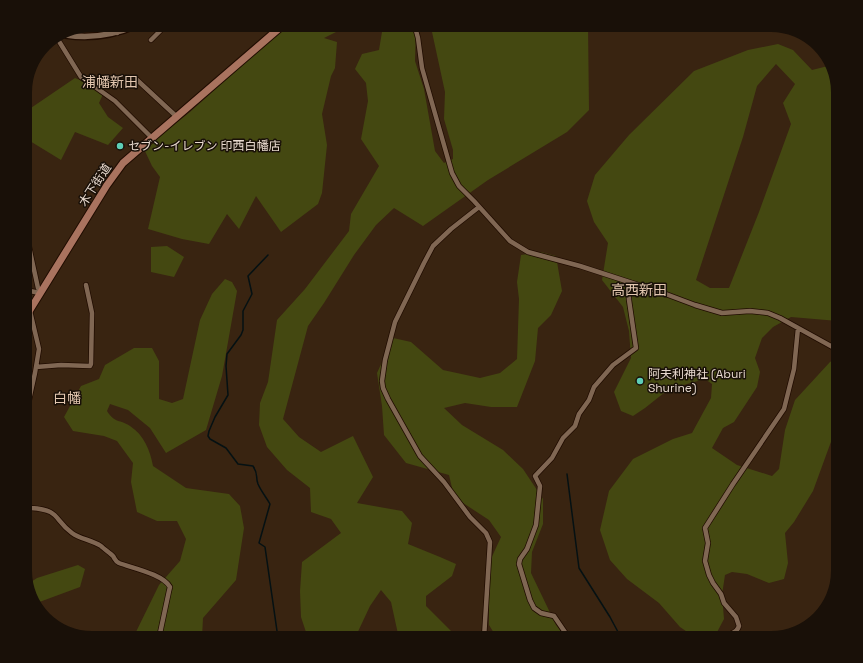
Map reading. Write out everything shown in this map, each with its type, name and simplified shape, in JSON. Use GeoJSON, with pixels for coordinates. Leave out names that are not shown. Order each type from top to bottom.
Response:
{"type":"FeatureCollection","features":[{"type":"Feature","properties":{"kind":"main road","name":"木下街道"},"geometry":{"type":"LineString","coordinates":[[32,308],[114,173],[123,163],[275,32]]}},
{"type":"Feature","properties":{"kind":"street"},"geometry":{"type":"LineString","coordinates":[[150,40],[159,32]]}},
{"type":"Feature","properties":{"kind":"street"},"geometry":{"type":"LineString","coordinates":[[416,32],[422,68],[452,173],[459,186],[510,241],[528,252],[580,266],[663,293],[695,306],[722,313],[750,311],[768,313],[780,318],[831,347]]}},
{"type":"Feature","properties":{"kind":"street"},"geometry":{"type":"LineString","coordinates":[[74,35],[90,36],[117,33]]}},
{"type":"Feature","properties":{"kind":"street"},"geometry":{"type":"LineString","coordinates":[[60,41],[81,77],[115,101],[152,138]]}},
{"type":"Feature","properties":{"kind":"street"},"geometry":{"type":"LineString","coordinates":[[136,79],[176,117]]}},
{"type":"Feature","properties":{"kind":"street"},"geometry":{"type":"LineString","coordinates":[[479,207],[451,229],[433,246],[395,322],[385,360],[382,381],[385,393],[420,456],[444,482],[470,517],[486,533],[490,542],[484,631]]}},
{"type":"Feature","properties":{"kind":"street"},"geometry":{"type":"LineString","coordinates":[[32,260],[38,288],[41,293]]}},
{"type":"Feature","properties":{"kind":"street"},"geometry":{"type":"LineString","coordinates":[[564,631],[554,616],[541,613],[534,608],[530,600],[519,564],[520,559],[527,549],[536,525],[540,486],[535,476],[552,458],[563,438],[574,426],[579,414],[589,400],[594,387],[613,365],[636,348],[628,300],[628,282]]}},
{"type":"Feature","properties":{"kind":"street"},"geometry":{"type":"LineString","coordinates":[[36,367],[61,365],[90,366],[92,313],[86,284]]}},
{"type":"Feature","properties":{"kind":"street"},"geometry":{"type":"LineString","coordinates":[[32,291],[41,293]]}},
{"type":"Feature","properties":{"kind":"street"},"geometry":{"type":"LineString","coordinates":[[32,318],[38,340],[36,367],[32,386]]}},
{"type":"Feature","properties":{"kind":"street"},"geometry":{"type":"LineString","coordinates":[[736,631],[739,626],[736,617],[724,603],[721,594],[709,575],[705,562],[708,543],[705,528],[732,484],[784,409],[794,369],[798,328]]}},
{"type":"Feature","properties":{"kind":"street"},"geometry":{"type":"LineString","coordinates":[[32,508],[51,512],[70,532],[101,546],[112,555],[115,561],[142,570],[165,581],[168,584],[169,591],[160,631]]}},
{"type":"Feature","properties":{"kind":"green space"},"geometry":{"type":"Polygon","coordinates":[[[279,32],[336,32],[324,38],[337,42],[335,68],[331,76],[322,114],[327,145],[322,193],[318,204],[281,232],[256,196],[239,229],[227,214],[209,244],[182,239],[148,229],[160,177],[152,166],[144,149],[190,112],[279,32]]]}},
{"type":"Feature","properties":{"kind":"green space"},"geometry":{"type":"Polygon","coordinates":[[[382,32],[416,32],[415,61],[424,89],[435,151],[444,163],[453,159],[453,150],[444,119],[445,92],[432,32],[588,32],[589,110],[567,132],[488,180],[423,226],[394,208],[376,225],[354,255],[308,326],[283,419],[299,437],[321,452],[353,436],[373,477],[357,503],[402,511],[412,523],[408,544],[456,564],[452,576],[426,596],[426,606],[451,631],[397,631],[391,602],[381,590],[370,606],[358,631],[306,631],[301,617],[300,591],[302,562],[341,533],[331,519],[311,512],[310,488],[287,470],[267,447],[259,425],[260,403],[268,382],[277,320],[305,289],[349,231],[351,214],[379,166],[361,139],[368,101],[366,83],[355,69],[362,54],[379,50],[382,32]]]}},
{"type":"Feature","properties":{"kind":"green space"},"geometry":{"type":"Polygon","coordinates":[[[778,44],[793,50],[812,70],[826,67],[829,76],[831,92],[831,320],[791,317],[773,327],[762,338],[755,358],[760,372],[757,387],[734,422],[723,428],[712,448],[737,465],[772,476],[779,469],[785,430],[795,400],[831,361],[831,442],[813,491],[794,522],[785,533],[788,563],[784,579],[769,583],[747,574],[732,572],[725,575],[722,595],[724,619],[718,631],[686,631],[680,627],[659,603],[627,579],[610,560],[600,530],[609,491],[633,459],[673,439],[692,433],[711,398],[712,384],[705,379],[669,389],[633,416],[621,411],[614,392],[631,358],[629,331],[623,307],[602,280],[608,243],[594,222],[587,201],[595,175],[629,135],[694,71],[748,50],[778,44]],[[776,64],[757,86],[743,137],[696,280],[710,288],[729,288],[759,212],[791,124],[783,103],[795,84],[776,64]]]}},
{"type":"Feature","properties":{"kind":"green space"},"geometry":{"type":"Polygon","coordinates":[[[75,78],[105,90],[99,103],[108,117],[123,128],[108,145],[75,132],[61,160],[32,142],[32,107],[75,78]]]}},
{"type":"Feature","properties":{"kind":"green space"},"geometry":{"type":"Polygon","coordinates":[[[167,246],[184,257],[174,277],[151,272],[151,247],[167,246]]]}},
{"type":"Feature","properties":{"kind":"green space"},"geometry":{"type":"Polygon","coordinates":[[[541,252],[556,256],[562,291],[551,315],[538,328],[535,361],[517,407],[491,407],[465,403],[444,408],[462,425],[503,450],[523,469],[543,499],[543,524],[532,552],[531,573],[556,625],[561,631],[493,631],[489,625],[489,563],[501,537],[489,520],[460,501],[453,492],[449,475],[406,463],[384,435],[382,406],[377,373],[393,338],[411,342],[443,370],[480,378],[500,373],[517,359],[519,299],[517,282],[521,255],[541,252]]]}},
{"type":"Feature","properties":{"kind":"green space"},"geometry":{"type":"Polygon","coordinates":[[[225,279],[232,282],[237,291],[222,376],[206,430],[166,453],[150,428],[128,410],[110,404],[107,411],[115,420],[130,426],[143,438],[150,454],[153,466],[186,488],[229,494],[240,506],[244,528],[236,580],[203,618],[202,631],[136,631],[159,585],[180,561],[186,539],[177,521],[157,521],[137,512],[131,482],[133,463],[117,441],[104,436],[73,431],[64,417],[81,386],[99,379],[105,365],[134,348],[152,348],[159,361],[159,399],[172,403],[183,399],[200,320],[212,294],[225,279]]]}},
{"type":"Feature","properties":{"kind":"green space"},"geometry":{"type":"Polygon","coordinates":[[[78,565],[85,569],[80,587],[40,602],[33,581],[37,578],[78,565]]]}},
{"type":"Feature","properties":{"kind":"waterway"},"geometry":{"type":"LineString","coordinates":[[268,255],[248,276],[252,294],[243,311],[243,330],[227,354],[226,366],[228,395],[215,417],[208,436],[210,439],[226,448],[238,464],[253,466],[256,471],[258,484],[270,504],[259,543],[265,547],[277,631]]}},
{"type":"Feature","properties":{"kind":"waterway"},"geometry":{"type":"LineString","coordinates":[[567,474],[579,568],[617,631]]}},
{"type":"Feature","properties":{"kind":"place","name":"セブン-イレブン 印西白幡店"},"geometry":{"type":"Point","coordinates":[120,146]}},
{"type":"Feature","properties":{"kind":"place","name":"阿夫利神社 (Aburi Shurine)"},"geometry":{"type":"Point","coordinates":[640,381]}},
{"type":"Feature","properties":{"kind":"district","name":"浦幡新田"},"geometry":{"type":"Point","coordinates":[110,82]}},
{"type":"Feature","properties":{"kind":"district","name":"高西新田"},"geometry":{"type":"Point","coordinates":[639,290]}},
{"type":"Feature","properties":{"kind":"district","name":"白幡"},"geometry":{"type":"Point","coordinates":[67,398]}}]}
